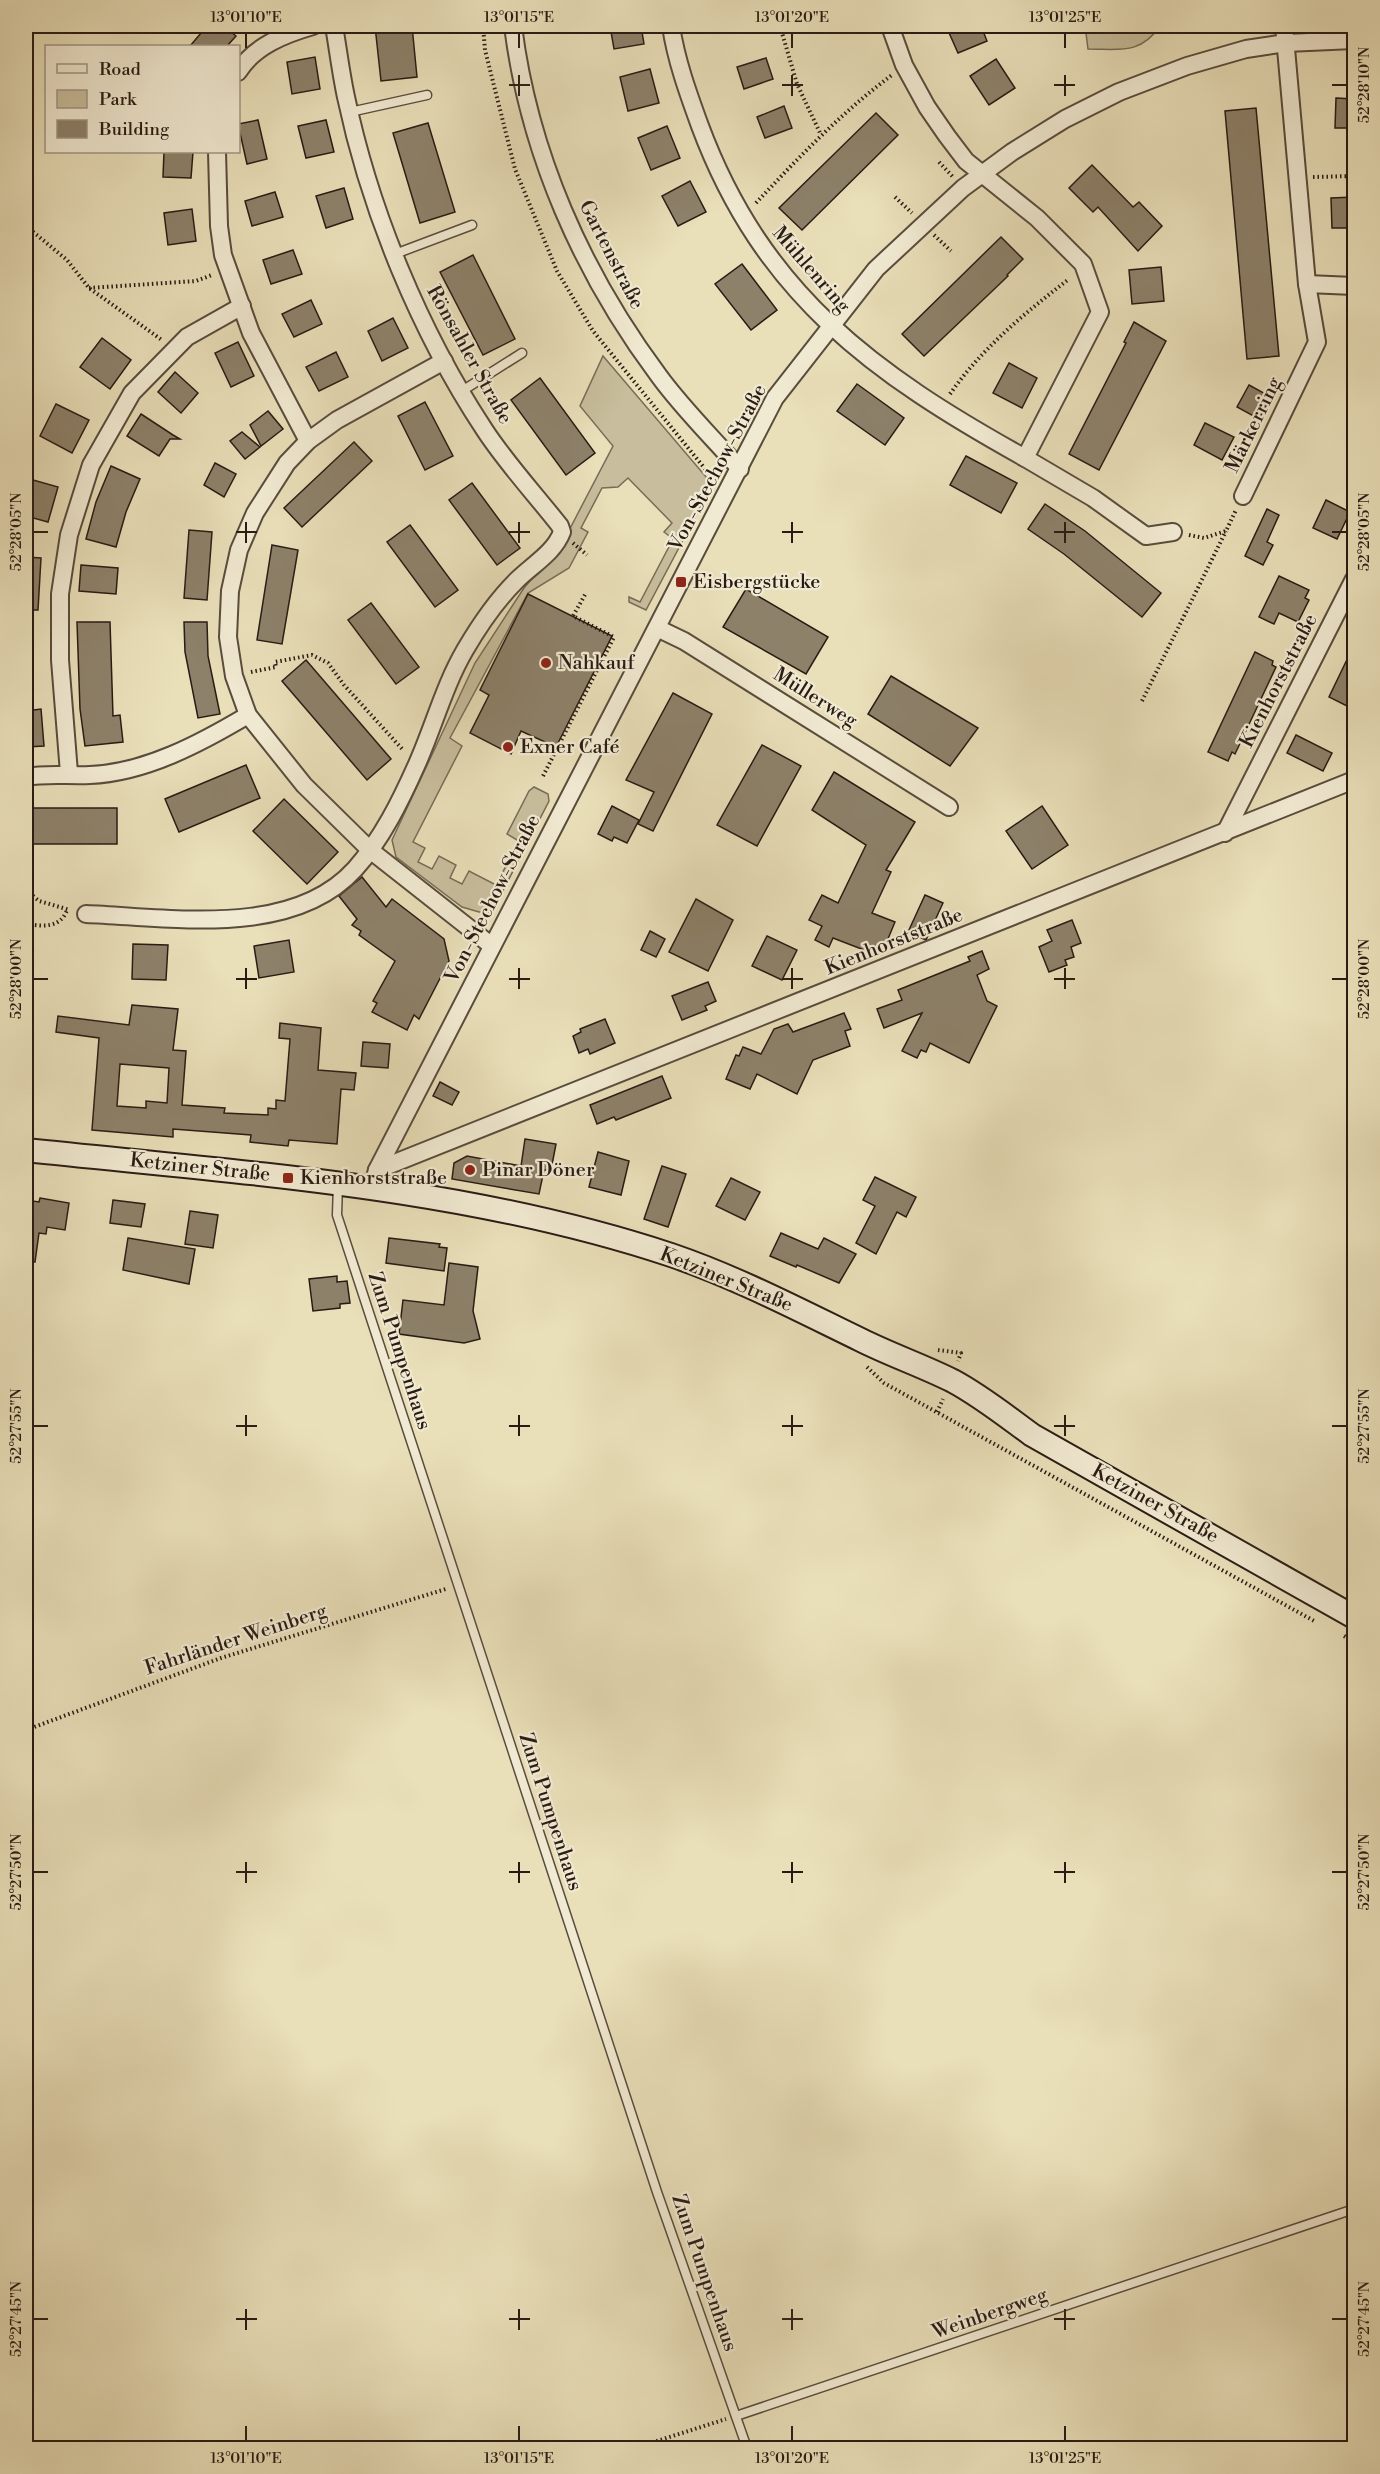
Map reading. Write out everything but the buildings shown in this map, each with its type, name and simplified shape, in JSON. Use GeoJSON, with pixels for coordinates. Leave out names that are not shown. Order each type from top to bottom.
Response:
{"type":"FeatureCollection","features":[{"type":"Feature","properties":{"kind":"street"},"geometry":{"type":"LineString","coordinates":[[240,69],[244,62],[282,35],[313,26]]}},
{"type":"Feature","properties":{"kind":"street","name":"Rönsahler Straße"},"geometry":{"type":"LineString","coordinates":[[86,914],[220,920],[251,918],[304,903],[329,890],[354,871],[386,826],[417,765],[453,673],[477,630],[515,582],[554,547],[562,532],[560,526],[484,430],[444,361],[403,278],[371,188],[350,112],[334,26]]}},
{"type":"Feature","properties":{"kind":"street","name":"Gartenstraße"},"geometry":{"type":"LineString","coordinates":[[513,26],[518,61],[541,152],[579,247],[608,303],[660,377],[740,469]]}},
{"type":"Feature","properties":{"kind":"street","name":"Mühlenring"},"geometry":{"type":"LineString","coordinates":[[670,26],[683,80],[712,158],[742,218],[790,283],[831,327],[894,378],[940,409],[1093,498],[1146,536],[1173,532]]}},
{"type":"Feature","properties":{"kind":"street"},"geometry":{"type":"LineString","coordinates":[[890,26],[904,65],[927,107],[947,136],[966,161],[1037,218],[1084,267],[1100,312],[1025,458]]}},
{"type":"Feature","properties":{"kind":"street","name":"Märkerring"},"geometry":{"type":"LineString","coordinates":[[1243,496],[1317,342],[1307,284],[1284,26]]}},
{"type":"Feature","properties":{"kind":"street","name":"Von-Stechow-Straße"},"geometry":{"type":"LineString","coordinates":[[375,1179],[492,946],[775,399],[876,270],[934,213],[1012,152],[1065,119],[1119,92],[1186,66],[1246,49],[1286,43],[1354,40]]}},
{"type":"Feature","properties":{"kind":"street"},"geometry":{"type":"LineString","coordinates":[[217,153],[219,226],[223,255],[251,333],[308,441]]}},
{"type":"Feature","properties":{"kind":"street"},"geometry":{"type":"LineString","coordinates":[[1307,284],[1354,286]]}},
{"type":"Feature","properties":{"kind":"street"},"geometry":{"type":"LineString","coordinates":[[69,773],[60,660],[60,594],[69,535],[91,465],[132,393],[187,337],[242,306]]}},
{"type":"Feature","properties":{"kind":"street"},"geometry":{"type":"LineString","coordinates":[[444,361],[338,420],[308,441],[287,464],[270,486],[239,550],[230,591],[228,638],[234,676],[248,715],[304,785],[370,850],[492,946]]}},
{"type":"Feature","properties":{"kind":"street","name":"Kienhorststraße"},"geometry":{"type":"LineString","coordinates":[[1225,833],[1354,579]]}},
{"type":"Feature","properties":{"kind":"street","name":"Müllerweg"},"geometry":{"type":"LineString","coordinates":[[657,628],[693,647],[950,807]]}},
{"type":"Feature","properties":{"kind":"street"},"geometry":{"type":"LineString","coordinates":[[26,777],[69,773],[90,775],[138,767],[210,738],[248,715]]}},
{"type":"Feature","properties":{"kind":"street","name":"Kienhorststraße"},"geometry":{"type":"LineString","coordinates":[[375,1179],[1354,780]]}},
{"type":"Feature","properties":{"kind":"street","name":"Ketziner Straße"},"geometry":{"type":"LineString","coordinates":[[26,1150],[338,1184],[375,1179],[490,1209],[561,1224],[672,1256],[777,1299],[868,1344],[952,1380],[986,1400],[1032,1435],[1354,1617]]}},
{"type":"Feature","properties":{"kind":"lane"},"geometry":{"type":"LineString","coordinates":[[350,112],[427,95]]}},
{"type":"Feature","properties":{"kind":"lane"},"geometry":{"type":"LineString","coordinates":[[395,254],[472,225]]}},
{"type":"Feature","properties":{"kind":"lane"},"geometry":{"type":"LineString","coordinates":[[462,391],[522,353]]}},
{"type":"Feature","properties":{"kind":"lane","name":"Zum Pumpenhaus"},"geometry":{"type":"LineString","coordinates":[[338,1184],[337,1215],[657,2192],[747,2448]]}},
{"type":"Feature","properties":{"kind":"lane","name":"Weinbergweg"},"geometry":{"type":"LineString","coordinates":[[736,2416],[1354,2209]]}},
{"type":"Feature","properties":{"kind":"path"},"geometry":{"type":"LineString","coordinates":[[780,26],[797,84],[821,135]]}},
{"type":"Feature","properties":{"kind":"path"},"geometry":{"type":"LineString","coordinates":[[742,218],[821,135],[904,65]]}},
{"type":"Feature","properties":{"kind":"path"},"geometry":{"type":"LineString","coordinates":[[1298,177],[1354,176]]}},
{"type":"Feature","properties":{"kind":"path"},"geometry":{"type":"LineString","coordinates":[[26,226],[67,260],[88,288],[174,349]]}},
{"type":"Feature","properties":{"kind":"path"},"geometry":{"type":"LineString","coordinates":[[940,409],[974,364],[1007,330],[1084,267]]}},
{"type":"Feature","properties":{"kind":"path"},"geometry":{"type":"LineString","coordinates":[[88,288],[196,281],[228,269]]}},
{"type":"Feature","properties":{"kind":"path","name":"Märkerring"},"geometry":{"type":"LineString","coordinates":[[1142,700],[1243,496]]}},
{"type":"Feature","properties":{"kind":"path"},"geometry":{"type":"LineString","coordinates":[[1173,532],[1204,538],[1226,531]]}},
{"type":"Feature","properties":{"kind":"path"},"geometry":{"type":"LineString","coordinates":[[543,776],[614,636],[573,616],[586,593]]}},
{"type":"Feature","properties":{"kind":"path"},"geometry":{"type":"LineString","coordinates":[[234,676],[276,667],[275,662],[312,655],[328,663],[344,685],[417,765]]}},
{"type":"Feature","properties":{"kind":"path"},"geometry":{"type":"LineString","coordinates":[[26,890],[39,901],[86,914]]}},
{"type":"Feature","properties":{"kind":"path"},"geometry":{"type":"LineString","coordinates":[[26,924],[52,925],[59,922],[67,910]]}},
{"type":"Feature","properties":{"kind":"path"},"geometry":{"type":"LineString","coordinates":[[868,1344],[864,1353],[867,1368],[884,1383],[1323,1625]]}},
{"type":"Feature","properties":{"kind":"path","name":"Fahrländer Weinberg"},"geometry":{"type":"LineString","coordinates":[[26,1730],[221,1658],[459,1585]]}},
{"type":"Feature","properties":{"kind":"path"},"geometry":{"type":"LineString","coordinates":[[1334,1631],[1354,1642]]}},
{"type":"Feature","properties":{"kind":"path"},"geometry":{"type":"LineString","coordinates":[[635,2448],[736,2416]]}},
{"type":"Feature","properties":{"kind":"green space"},"geometry":{"type":"Polygon","coordinates":[[[1081,26],[1160,26],[1145,42],[1137,46],[1120,49],[1088,49],[1086,33],[1081,26]]]}},
{"type":"Feature","properties":{"kind":"green space"},"geometry":{"type":"Polygon","coordinates":[[[603,356],[707,478],[708,493],[646,610],[629,602],[629,597],[640,602],[673,539],[664,532],[672,523],[628,478],[618,487],[602,488],[581,528],[588,532],[569,568],[528,593],[450,738],[462,746],[413,842],[425,848],[418,862],[432,869],[439,856],[456,865],[450,878],[462,884],[469,871],[496,885],[519,841],[507,834],[529,791],[534,787],[548,794],[549,801],[492,912],[479,912],[462,907],[396,857],[392,840],[475,663],[524,588],[564,540],[613,446],[580,406],[603,356]]]}},
{"type":"Feature","properties":{"kind":"place","name":"Eisbergstücke"},"geometry":{"type":"Point","coordinates":[681,582]}},
{"type":"Feature","properties":{"kind":"place","name":"Nahkauf"},"geometry":{"type":"Point","coordinates":[546,663]}},
{"type":"Feature","properties":{"kind":"place","name":"Exner Café"},"geometry":{"type":"Point","coordinates":[508,747]}},
{"type":"Feature","properties":{"kind":"place","name":"Pinar Döner"},"geometry":{"type":"Point","coordinates":[470,1170]}},
{"type":"Feature","properties":{"kind":"place","name":"Kienhorststraße"},"geometry":{"type":"Point","coordinates":[288,1178]}}]}
